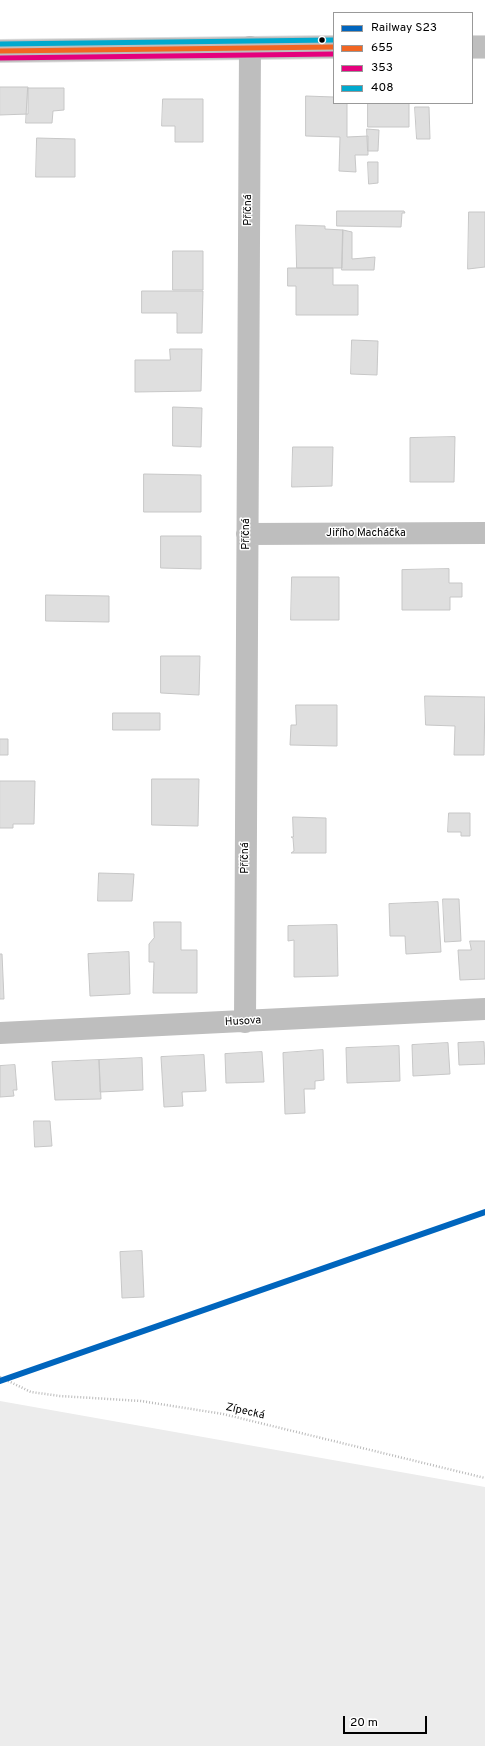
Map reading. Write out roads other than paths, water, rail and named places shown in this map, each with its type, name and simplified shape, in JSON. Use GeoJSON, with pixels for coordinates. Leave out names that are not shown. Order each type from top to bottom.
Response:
{"type":"FeatureCollection","features":[{"type":"Feature","properties":{"kind":"street","name":"Příčná"},"geometry":{"type":"LineString","coordinates":[[245,1022],[250,47]]}},
{"type":"Feature","properties":{"kind":"street"},"geometry":{"type":"LineString","coordinates":[[0,50],[333,47]]}},
{"type":"Feature","properties":{"kind":"street"},"geometry":{"type":"LineString","coordinates":[[473,47],[485,47]]}},
{"type":"Feature","properties":{"kind":"street","name":"Jiřího Macháčka"},"geometry":{"type":"LineString","coordinates":[[247,534],[485,533]]}},
{"type":"Feature","properties":{"kind":"street","name":"Husova"},"geometry":{"type":"LineString","coordinates":[[0,1033],[485,1009]]}},
{"type":"Feature","properties":{"kind":"rail line","name":"S23"},"geometry":{"type":"LineString","coordinates":[[0,1381],[485,1212]]}}]}
